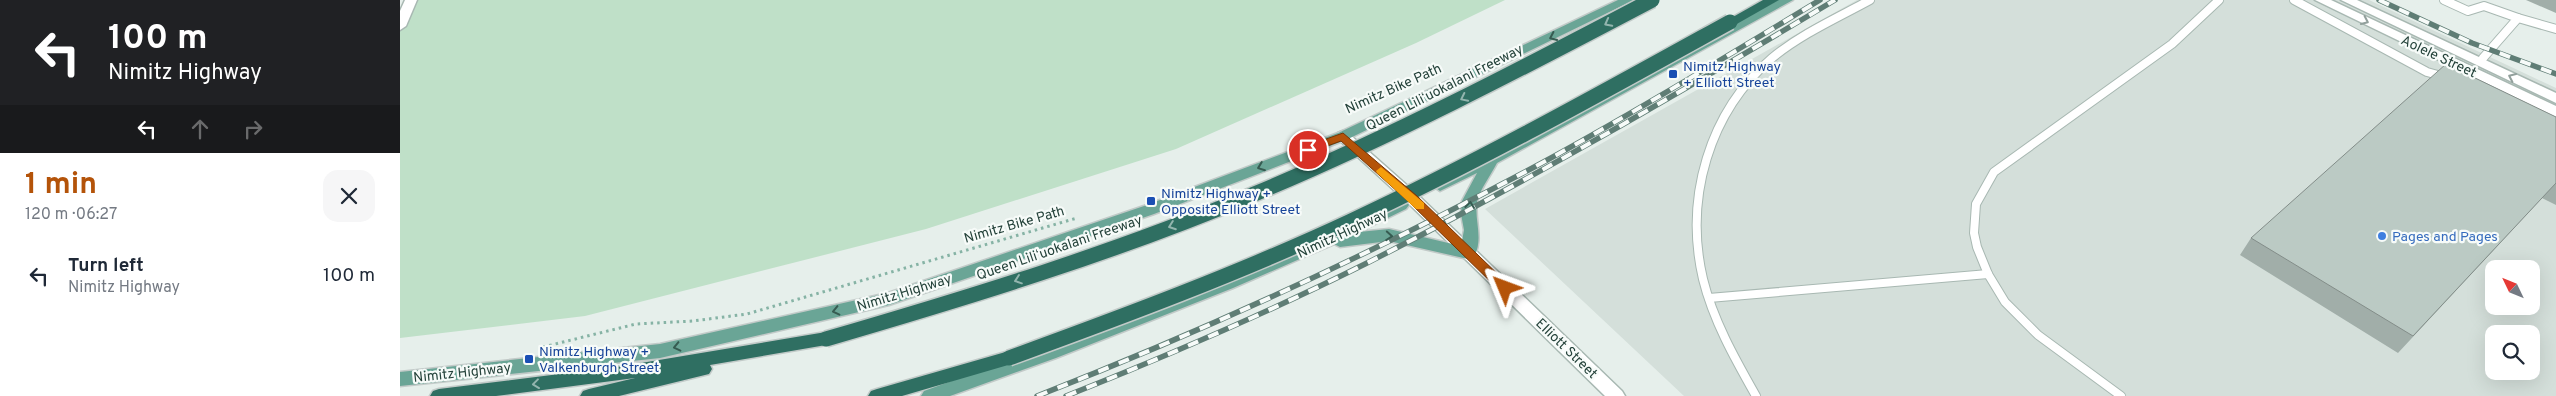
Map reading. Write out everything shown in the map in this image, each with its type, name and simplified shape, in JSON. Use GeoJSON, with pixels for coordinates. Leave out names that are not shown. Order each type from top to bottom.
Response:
{"type":"FeatureCollection","features":[{"type":"Feature","properties":{"kind":"highway","name":"Queen Liliʻuokalani Freeway"},"geometry":{"type":"LineString","coordinates":[[589,396],[826,339],[953,302],[1193,219],[1389,135],[1652,0]]}},
{"type":"Feature","properties":{"kind":"highway"},"geometry":{"type":"LineString","coordinates":[[899,396],[1009,358],[1172,297],[1349,222],[1508,144],[1772,0]]}},
{"type":"Feature","properties":{"kind":"highway"},"geometry":{"type":"LineString","coordinates":[[439,396],[623,373],[826,339]]}},
{"type":"Feature","properties":{"kind":"highway"},"geometry":{"type":"LineString","coordinates":[[877,396],[1009,358]]}},
{"type":"Feature","properties":{"kind":"main road","name":"Nimitz Highway"},"geometry":{"type":"LineString","coordinates":[[400,379],[660,351],[889,299],[1148,210],[1343,136],[1628,0]]}},
{"type":"Feature","properties":{"kind":"main road","name":"Nimitz Highway"},"geometry":{"type":"LineString","coordinates":[[930,396],[1133,322],[1323,244],[1490,162],[1786,0]]}},
{"type":"Feature","properties":{"kind":"main road"},"geometry":{"type":"LineString","coordinates":[[1323,244],[1369,236],[1389,235],[1468,253],[1472,230],[1469,214],[1470,200],[1490,162]]}},
{"type":"Feature","properties":{"kind":"street"},"geometry":{"type":"LineString","coordinates":[[400,25],[410,0]]}},
{"type":"Feature","properties":{"kind":"street","name":"Aolele Street"},"geometry":{"type":"LineString","coordinates":[[2321,0],[2556,112]]}},
{"type":"Feature","properties":{"kind":"street","name":"Aolele Street"},"geometry":{"type":"LineString","coordinates":[[2347,0],[2556,98]]}},
{"type":"Feature","properties":{"kind":"street","name":"Elliott Street"},"geometry":{"type":"LineString","coordinates":[[1343,136],[1413,199],[1616,396]]}},
{"type":"Feature","properties":{"kind":"lane"},"geometry":{"type":"LineString","coordinates":[[1756,396],[1727,344],[1702,277],[1696,231],[1700,177],[1714,132],[1742,89],[1773,58],[1791,45],[1870,0]]}},
{"type":"Feature","properties":{"kind":"lane"},"geometry":{"type":"LineString","coordinates":[[2121,396],[2038,335],[2005,302],[1988,274],[1976,247],[1974,218],[1980,193],[1994,172],[2172,44],[2220,0]]}},
{"type":"Feature","properties":{"kind":"lane"},"geometry":{"type":"LineString","coordinates":[[2294,0],[2427,72],[2450,78]]}},
{"type":"Feature","properties":{"kind":"lane"},"geometry":{"type":"LineString","coordinates":[[2444,0],[2468,11],[2484,6],[2556,29]]}},
{"type":"Feature","properties":{"kind":"lane"},"geometry":{"type":"LineString","coordinates":[[2484,58],[2518,18]]}},
{"type":"Feature","properties":{"kind":"lane"},"geometry":{"type":"LineString","coordinates":[[1709,298],[1988,274]]}},
{"type":"Feature","properties":{"kind":"path","name":"Nimitz Bike Path"},"geometry":{"type":"LineString","coordinates":[[539,348],[636,324],[693,321],[747,314],[1079,217]]}},
{"type":"Feature","properties":{"kind":"shaded area"},"geometry":{"type":"Polygon","coordinates":[[[1857,0],[2369,0],[2556,88],[2556,396],[1684,396],[1485,209],[1857,0]]]}},
{"type":"Feature","properties":{"kind":"green space"},"geometry":{"type":"Polygon","coordinates":[[[410,0],[1505,0],[1416,43],[1176,149],[926,229],[585,316],[400,338],[400,22],[410,0]]]}},
{"type":"Feature","properties":{"kind":"building"},"geometry":{"type":"Polygon","coordinates":[[[2446,64],[2556,117],[2556,183],[2413,336],[2251,238],[2446,64]]]}},
{"type":"Feature","properties":{"kind":"railway"},"geometry":{"type":"LineString","coordinates":[[1037,396],[1165,344],[1291,288],[1477,197],[1574,145],[1820,0]]}},
{"type":"Feature","properties":{"kind":"railway"},"geometry":{"type":"LineString","coordinates":[[1066,396],[1217,333],[1365,264],[1484,202],[1602,136],[1835,0]]}},
{"type":"Feature","properties":{"kind":"railway"},"geometry":{"type":"LineString","coordinates":[[2379,0],[2472,43],[2556,74]]}},
{"type":"Feature","properties":{"kind":"slow traffic"},"geometry":{"type":"LineString","coordinates":[[1381,171],[1420,206]]}},
{"type":"Feature","properties":{"kind":"place","name":"Nimitz Highway + Elliott Street"},"geometry":{"type":"Point","coordinates":[1673,74]}},
{"type":"Feature","properties":{"kind":"place","name":"Nimitz Highway + Opposite Elliott Street"},"geometry":{"type":"Point","coordinates":[1151,201]}},
{"type":"Feature","properties":{"kind":"place","name":"Pages and Pages"},"geometry":{"type":"Point","coordinates":[2382,236]}},
{"type":"Feature","properties":{"kind":"place","name":"Nimitz Highway + Valkenburgh Street"},"geometry":{"type":"Point","coordinates":[529,359]}},
{"type":"Feature","properties":{"kind":"route"},"geometry":{"type":"LineString","coordinates":[[1308,150],[1343,136],[1413,199],[1505,288]]}}]}
